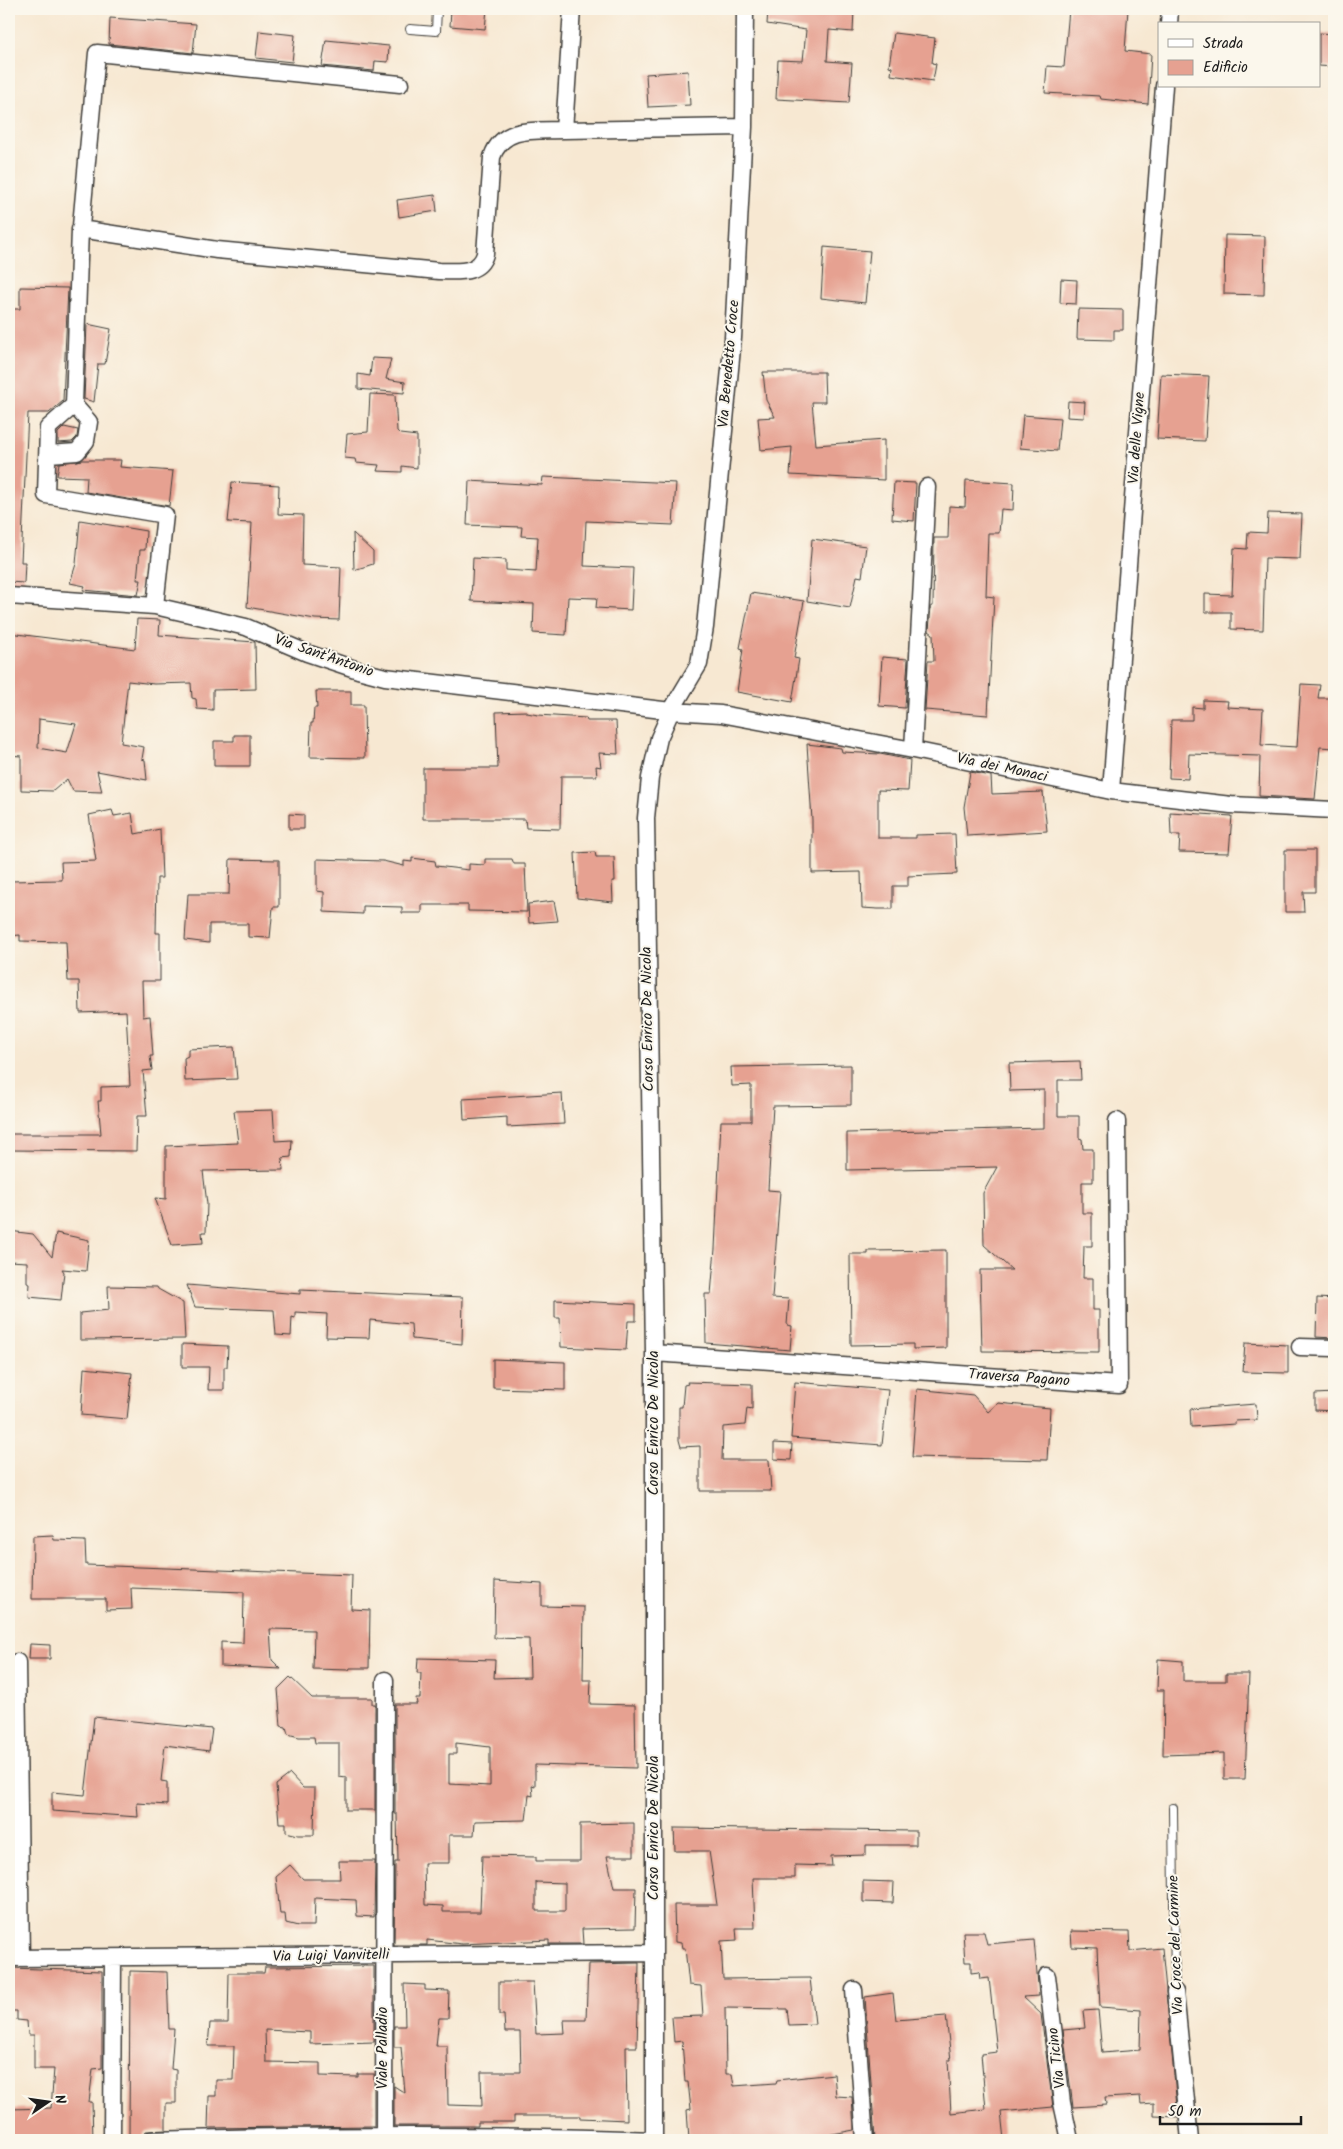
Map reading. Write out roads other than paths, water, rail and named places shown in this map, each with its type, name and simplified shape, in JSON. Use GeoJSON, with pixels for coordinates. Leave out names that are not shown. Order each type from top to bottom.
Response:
{"type":"FeatureCollection","features":[{"type":"Feature","properties":{"kind":"street"},"geometry":{"type":"LineString","coordinates":[[564,130],[572,9]]}},
{"type":"Feature","properties":{"kind":"street","name":"Via Benedetto Croce"},"geometry":{"type":"LineString","coordinates":[[671,710],[699,664],[705,627],[733,338],[744,127],[745,9]]}},
{"type":"Feature","properties":{"kind":"street"},"geometry":{"type":"LineString","coordinates":[[1169,22],[1170,9]]}},
{"type":"Feature","properties":{"kind":"street"},"geometry":{"type":"LineString","coordinates":[[81,226],[97,53],[400,84]]}},
{"type":"Feature","properties":{"kind":"street","name":"Via delle Vigne"},"geometry":{"type":"LineString","coordinates":[[1110,791],[1164,88]]}},
{"type":"Feature","properties":{"kind":"street"},"geometry":{"type":"LineString","coordinates":[[49,454],[77,452],[86,441],[89,422],[74,405],[80,229],[227,251],[439,271],[472,270],[481,263],[485,254],[492,157],[495,148],[505,137],[517,131],[744,127]]}},
{"type":"Feature","properties":{"kind":"street"},"geometry":{"type":"LineString","coordinates":[[74,405],[48,428],[49,454],[46,495],[165,516],[155,606]]}},
{"type":"Feature","properties":{"kind":"street"},"geometry":{"type":"LineString","coordinates":[[913,750],[927,487]]}},
{"type":"Feature","properties":{"kind":"street","name":"Via Sant'Antonio"},"geometry":{"type":"LineString","coordinates":[[9,596],[155,606],[246,628],[307,653],[385,677],[671,710]]}},
{"type":"Feature","properties":{"kind":"street","name":"Via dei Monaci"},"geometry":{"type":"LineString","coordinates":[[671,710],[721,714],[913,750],[1110,791],[1231,805],[1334,810]]}},
{"type":"Feature","properties":{"kind":"street","name":"Corso Enrico De Nicola"},"geometry":{"type":"LineString","coordinates":[[654,2140],[654,1352],[646,818],[654,762],[660,738],[671,710]]}},
{"type":"Feature","properties":{"kind":"street","name":"Traversa Pagano"},"geometry":{"type":"LineString","coordinates":[[654,1352],[1119,1385],[1117,1120]]}},
{"type":"Feature","properties":{"kind":"street"},"geometry":{"type":"LineString","coordinates":[[1300,1348],[1334,1348]]}},
{"type":"Feature","properties":{"kind":"street"},"geometry":{"type":"LineString","coordinates":[[15,1958],[17,1662]]}},
{"type":"Feature","properties":{"kind":"street","name":"Viale Palladio"},"geometry":{"type":"LineString","coordinates":[[384,2138],[385,1680]]}},
{"type":"Feature","properties":{"kind":"street","name":"Via Luigi Vanvitelli"},"geometry":{"type":"LineString","coordinates":[[15,1958],[654,1953]]}},
{"type":"Feature","properties":{"kind":"street"},"geometry":{"type":"LineString","coordinates":[[112,2140],[113,1958]]}},
{"type":"Feature","properties":{"kind":"street","name":"Via Ticino"},"geometry":{"type":"LineString","coordinates":[[1047,1976],[1062,2103],[1070,2140]]}},
{"type":"Feature","properties":{"kind":"street"},"geometry":{"type":"LineString","coordinates":[[854,1990],[865,2140]]}},
{"type":"Feature","properties":{"kind":"street","name":"Via Croce del Carmine"},"geometry":{"type":"LineString","coordinates":[[1175,1992],[1190,2140]]}},
{"type":"Feature","properties":{"kind":"street"},"geometry":{"type":"LineString","coordinates":[[151,2140],[559,2137],[654,2140]]}},
{"type":"Feature","properties":{"kind":"lane"},"geometry":{"type":"LineString","coordinates":[[410,29],[436,31],[437,9]]}},
{"type":"Feature","properties":{"kind":"lane","name":"Via Croce del Carmine"},"geometry":{"type":"LineString","coordinates":[[1173,1808],[1175,1992]]}}]}
